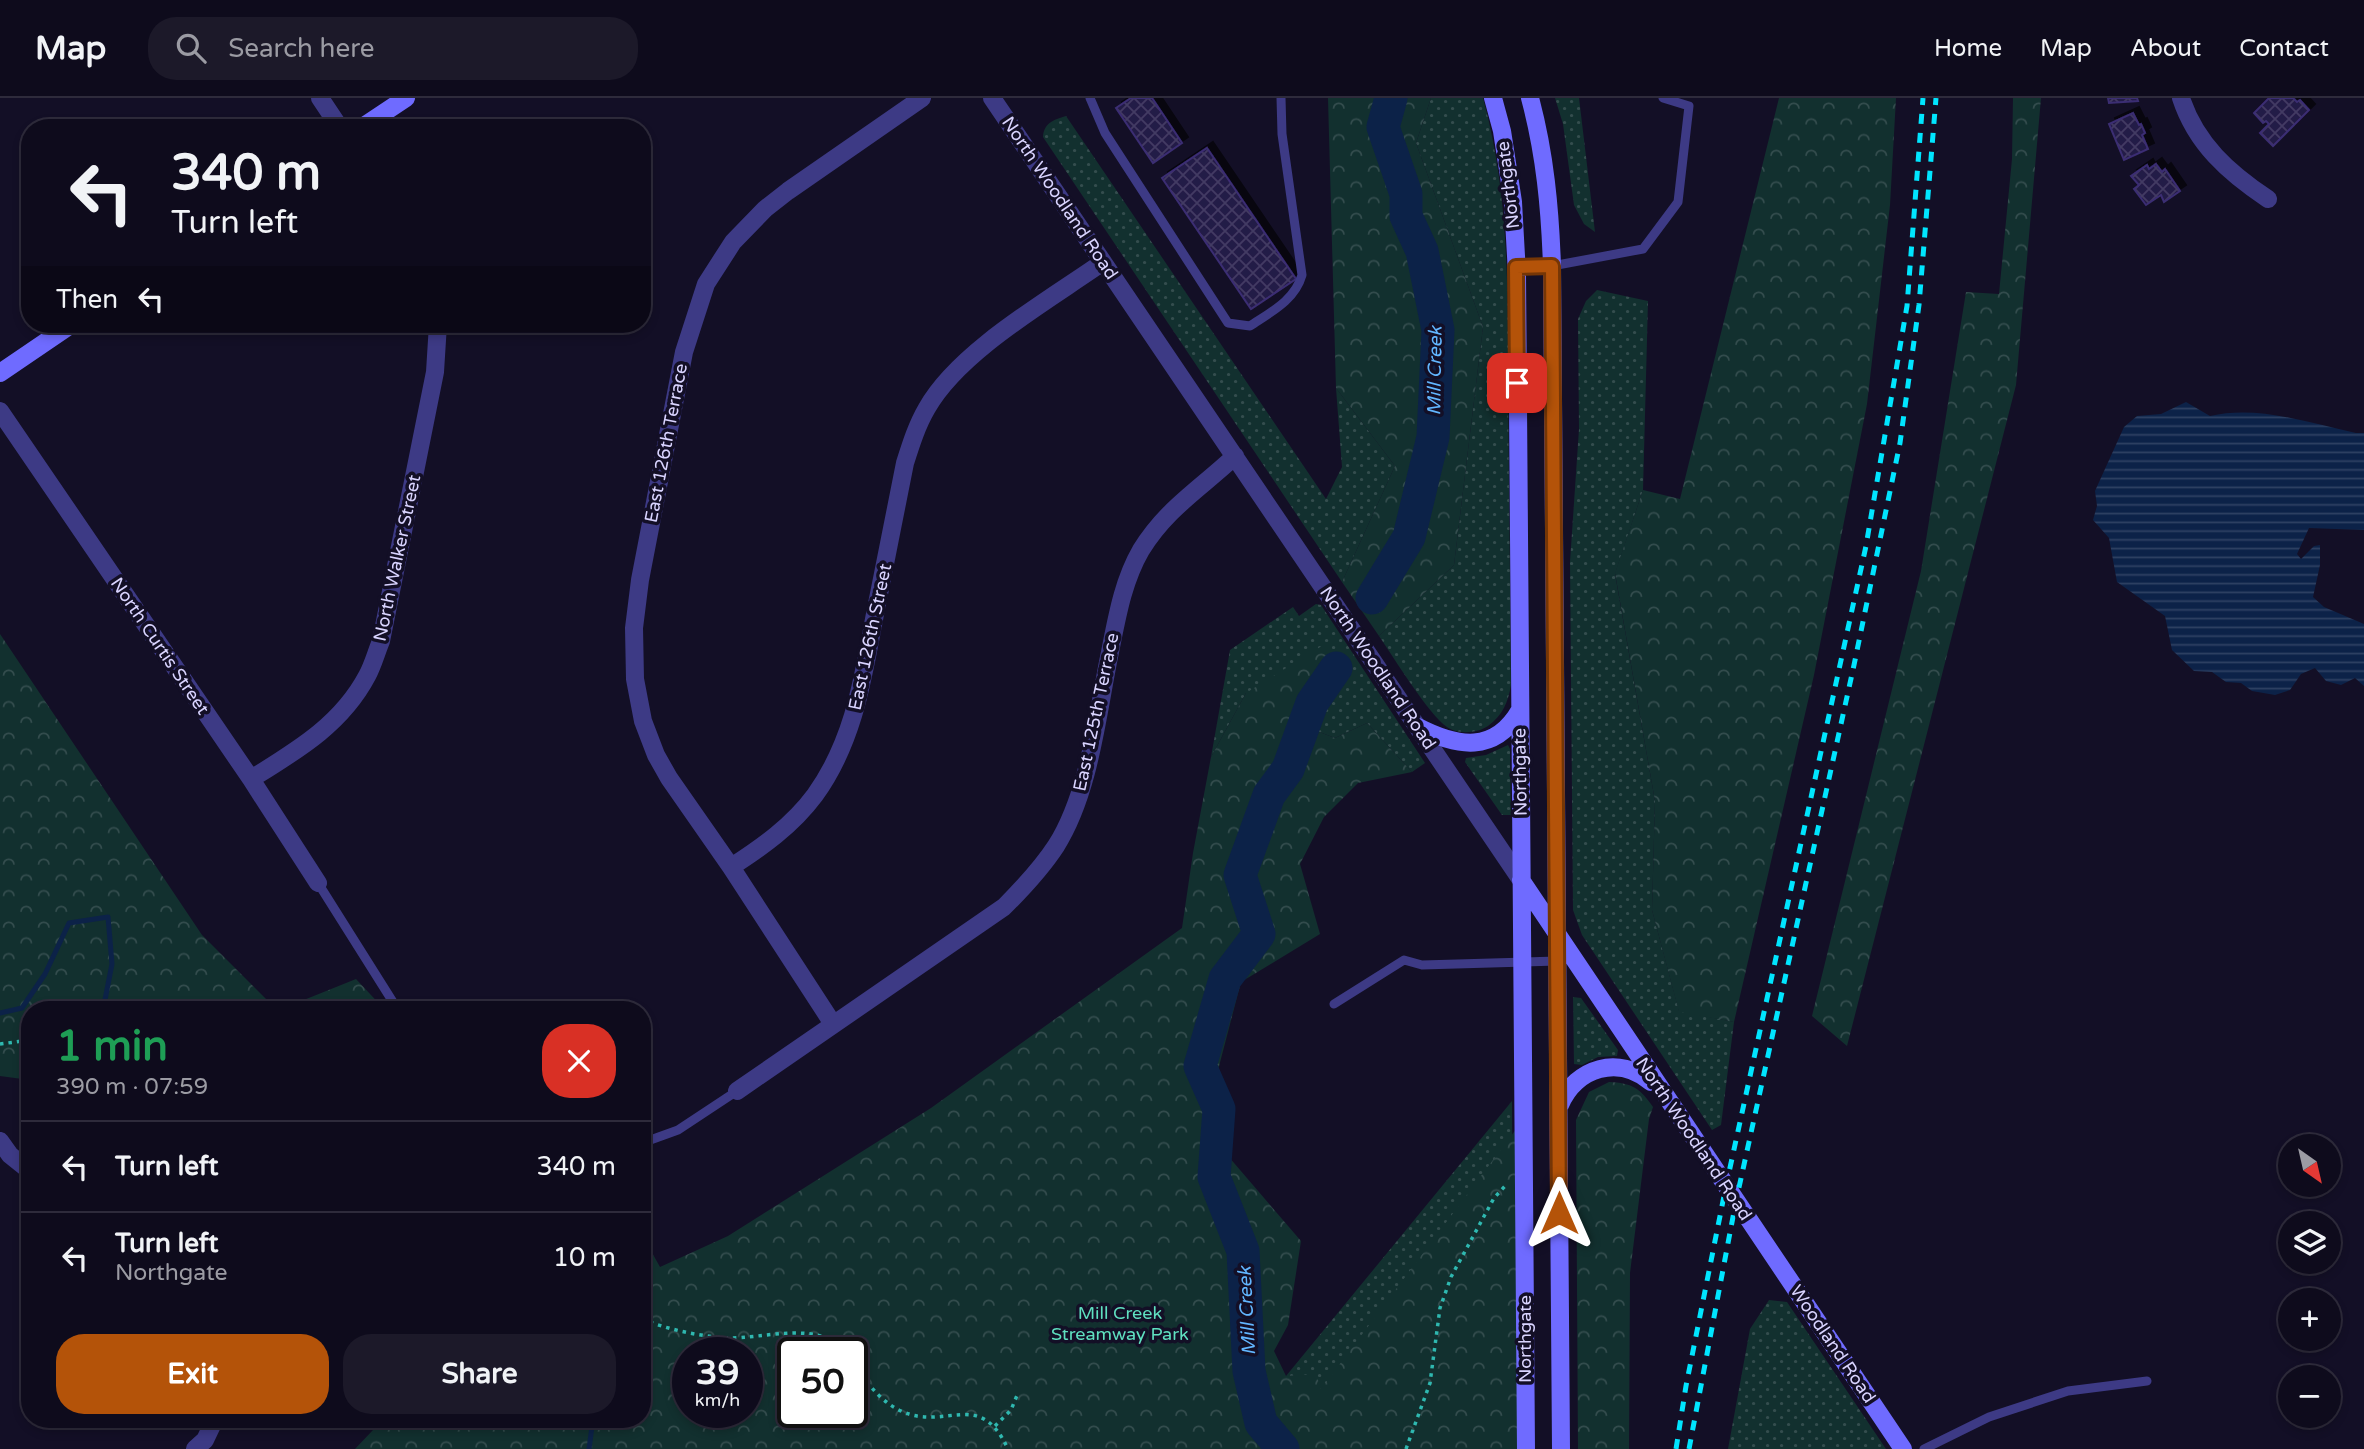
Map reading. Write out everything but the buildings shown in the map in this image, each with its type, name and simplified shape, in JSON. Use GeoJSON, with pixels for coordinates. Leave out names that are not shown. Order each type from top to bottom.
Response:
{"type":"FeatureCollection","features":[{"type":"Feature","properties":{"kind":"main road"},"geometry":{"type":"LineString","coordinates":[[374,119],[406,98]]}},
{"type":"Feature","properties":{"kind":"main road","name":"Northgate"},"geometry":{"type":"LineString","coordinates":[[1493,98],[1502,131],[1513,202],[1516,267],[1526,1449]]}},
{"type":"Feature","properties":{"kind":"main road","name":"Northgate"},"geometry":{"type":"LineString","coordinates":[[1530,98],[1549,199],[1552,266],[1561,1449]]}},
{"type":"Feature","properties":{"kind":"main road"},"geometry":{"type":"LineString","coordinates":[[0,373],[59,333]]}},
{"type":"Feature","properties":{"kind":"main road"},"geometry":{"type":"LineString","coordinates":[[1418,727],[1439,738],[1458,743],[1474,743],[1502,733],[1520,710]]}},
{"type":"Feature","properties":{"kind":"main road","name":"North Woodland Road"},"geometry":{"type":"LineString","coordinates":[[1521,880],[1763,1239]]}},
{"type":"Feature","properties":{"kind":"main road"},"geometry":{"type":"LineString","coordinates":[[1558,1108],[1566,1091],[1578,1080],[1605,1068],[1633,1070],[1661,1090]]}},
{"type":"Feature","properties":{"kind":"main road","name":"Woodland Road"},"geometry":{"type":"LineString","coordinates":[[1763,1239],[1903,1449]]}},
{"type":"Feature","properties":{"kind":"street"},"geometry":{"type":"LineString","coordinates":[[320,98],[334,119]]}},
{"type":"Feature","properties":{"kind":"street","name":"East 126th Terrace"},"geometry":{"type":"LineString","coordinates":[[731,867],[668,778],[656,755],[643,720],[635,678],[634,628],[640,580],[684,352],[706,284],[733,242],[765,209],[788,191],[922,98]]}},
{"type":"Feature","properties":{"kind":"street","name":"North Woodland Road"},"geometry":{"type":"LineString","coordinates":[[992,98],[1521,880]]}},
{"type":"Feature","properties":{"kind":"street"},"geometry":{"type":"LineString","coordinates":[[2181,98],[2197,131],[2219,161],[2239,180],[2268,199]]}},
{"type":"Feature","properties":{"kind":"street","name":"East 126th Street"},"geometry":{"type":"LineString","coordinates":[[731,867],[789,825],[814,795],[835,763],[853,722],[905,463],[927,408],[950,376],[986,344],[1103,262]]}},
{"type":"Feature","properties":{"kind":"street","name":"North Walker Street"},"geometry":{"type":"LineString","coordinates":[[251,779],[312,740],[334,721],[353,699],[368,674],[381,641],[435,372],[437,333]]}},
{"type":"Feature","properties":{"kind":"street","name":"North Curtis Street"},"geometry":{"type":"LineString","coordinates":[[0,411],[251,779],[318,883]]}},
{"type":"Feature","properties":{"kind":"street","name":"East 125th Terrace"},"geometry":{"type":"LineString","coordinates":[[737,1091],[1004,907],[1035,876],[1057,845],[1073,812],[1083,782],[1115,626],[1126,583],[1140,552],[1160,523],[1181,501],[1235,457]]}},
{"type":"Feature","properties":{"kind":"street"},"geometry":{"type":"LineString","coordinates":[[731,867],[833,1024]]}},
{"type":"Feature","properties":{"kind":"street"},"geometry":{"type":"LineString","coordinates":[[0,1140],[9,1155],[21,1164]]}},
{"type":"Feature","properties":{"kind":"street"},"geometry":{"type":"LineString","coordinates":[[195,1449],[205,1440],[211,1428]]}},
{"type":"Feature","properties":{"kind":"lane"},"geometry":{"type":"LineString","coordinates":[[1090,98],[1105,133],[1228,323],[1250,326],[1284,303],[1298,288],[1302,275],[1282,134],[1281,98]]}},
{"type":"Feature","properties":{"kind":"lane"},"geometry":{"type":"LineString","coordinates":[[1516,267],[1552,266],[1643,249],[1678,202],[1689,106],[1663,98]]}},
{"type":"Feature","properties":{"kind":"lane"},"geometry":{"type":"LineString","coordinates":[[318,883],[392,1001]]}},
{"type":"Feature","properties":{"kind":"lane"},"geometry":{"type":"LineString","coordinates":[[1334,1004],[1404,960],[1422,965],[1557,961]]}},
{"type":"Feature","properties":{"kind":"lane"},"geometry":{"type":"LineString","coordinates":[[651,1140],[678,1130],[737,1091]]}},
{"type":"Feature","properties":{"kind":"lane"},"geometry":{"type":"LineString","coordinates":[[1924,1449],[1989,1417],[2068,1391],[2147,1381]]}},
{"type":"Feature","properties":{"kind":"path"},"geometry":{"type":"LineString","coordinates":[[0,1044],[21,1041]]}},
{"type":"Feature","properties":{"kind":"path"},"geometry":{"type":"LineString","coordinates":[[1406,1449],[1430,1383],[1440,1308],[1451,1278],[1494,1198],[1507,1184]]}},
{"type":"Feature","properties":{"kind":"path"},"geometry":{"type":"LineString","coordinates":[[651,1323],[729,1338],[804,1333],[827,1337]]}},
{"type":"Feature","properties":{"kind":"path"},"geometry":{"type":"LineString","coordinates":[[868,1383],[889,1405],[904,1412],[939,1418],[961,1414],[975,1415],[995,1426],[1008,1449]]}},
{"type":"Feature","properties":{"kind":"path"},"geometry":{"type":"LineString","coordinates":[[995,1426],[1011,1410],[1018,1393]]}},
{"type":"Feature","properties":{"kind":"green space"},"geometry":{"type":"Polygon","coordinates":[[[1328,98],[1431,98],[1416,143],[1483,327],[1454,565],[1379,636],[1342,582],[1395,466],[1336,388],[1328,98]]]}},
{"type":"Feature","properties":{"kind":"green space"},"geometry":{"type":"Polygon","coordinates":[[[1431,98],[1483,98],[1498,170],[1505,242],[1511,685],[1506,703],[1498,717],[1488,726],[1474,732],[1452,730],[1440,721],[1379,636],[1454,565],[1483,327],[1416,143],[1431,98]]]}},
{"type":"Feature","properties":{"kind":"green space"},"geometry":{"type":"Polygon","coordinates":[[[1555,98],[1579,98],[1595,232],[1584,224],[1574,205],[1563,124],[1555,98]]]}},
{"type":"Feature","properties":{"kind":"green space"},"geometry":{"type":"Polygon","coordinates":[[[1779,98],[1896,98],[1890,205],[1867,404],[1814,675],[1734,1022],[1679,1012],[1652,910],[1655,801],[1615,573],[1643,490],[1680,499],[1779,98]]]}},
{"type":"Feature","properties":{"kind":"green space"},"geometry":{"type":"Polygon","coordinates":[[[2013,98],[2041,98],[2016,385],[1847,1046],[1812,1016],[1921,571],[1966,292],[1999,294],[2012,159],[2013,98]]]}},
{"type":"Feature","properties":{"kind":"green space"},"geometry":{"type":"Polygon","coordinates":[[[1066,116],[1326,499],[1342,467],[1336,388],[1395,466],[1342,582],[1043,137],[1045,128],[1050,123],[1066,116]]]}},
{"type":"Feature","properties":{"kind":"green space"},"geometry":{"type":"Polygon","coordinates":[[[1597,290],[1648,301],[1643,490],[1615,574],[1655,801],[1652,910],[1679,1011],[1734,1022],[1721,1125],[1712,1130],[1582,935],[1573,910],[1570,562],[1579,429],[1578,319],[1586,301],[1597,290]]]}},
{"type":"Feature","properties":{"kind":"green space"},"geometry":{"type":"Polygon","coordinates":[[[1316,604],[1321,605],[1425,763],[1412,772],[1367,723],[1335,738],[1309,728],[1305,706],[1246,693],[1211,757],[1230,650],[1293,607],[1299,616],[1316,604]]]}},
{"type":"Feature","properties":{"kind":"green space"},"geometry":{"type":"Polygon","coordinates":[[[0,634],[202,935],[268,1001],[21,1001],[21,1079],[0,1076],[0,634]]]}},
{"type":"Feature","properties":{"kind":"green space","name":"Mill Creek Streamway Park"},"geometry":{"type":"Polygon","coordinates":[[[1325,644],[1345,676],[1305,706],[1309,728],[1335,738],[1367,723],[1412,772],[1358,783],[1324,817],[1300,864],[1320,934],[1241,982],[1218,1070],[1216,1142],[1301,1241],[1288,1325],[1274,1351],[1286,1376],[1316,1374],[1321,1389],[1523,1120],[1526,1449],[355,1449],[373,1428],[651,1428],[651,1251],[660,1267],[728,1236],[931,1108],[1182,928],[1211,757],[1246,693],[1325,644]]]}},
{"type":"Feature","properties":{"kind":"green space"},"geometry":{"type":"Polygon","coordinates":[[[1508,745],[1511,815],[1502,815],[1465,762],[1466,758],[1486,755],[1508,745]]]}},
{"type":"Feature","properties":{"kind":"green space"},"geometry":{"type":"Polygon","coordinates":[[[356,979],[377,1001],[301,1001],[356,979]]]}},
{"type":"Feature","properties":{"kind":"green space"},"geometry":{"type":"Polygon","coordinates":[[[1573,997],[1581,998],[1618,1050],[1617,1056],[1598,1057],[1582,1065],[1574,1064],[1573,997]]]}},
{"type":"Feature","properties":{"kind":"green space"},"geometry":{"type":"Polygon","coordinates":[[[1609,1082],[1635,1088],[1653,1107],[1649,1119],[1630,1273],[1629,1449],[1578,1449],[1576,1120],[1589,1092],[1609,1082]]]}},
{"type":"Feature","properties":{"kind":"green space"},"geometry":{"type":"Polygon","coordinates":[[[1512,1101],[1514,1449],[1340,1449],[1286,1376],[1512,1101]]]}},
{"type":"Feature","properties":{"kind":"green space"},"geometry":{"type":"Polygon","coordinates":[[[1769,1300],[1787,1302],[1886,1449],[1728,1449],[1750,1329],[1769,1300]]]}},
{"type":"Feature","properties":{"kind":"water"},"geometry":{"type":"Polygon","coordinates":[[[2186,402],[2210,416],[2228,413],[2265,414],[2364,433],[2364,530],[2309,528],[2297,554],[2301,559],[2314,546],[2320,545],[2320,565],[2313,597],[2324,607],[2364,624],[2364,686],[2355,678],[2341,685],[2326,681],[2315,668],[2301,674],[2290,690],[2275,695],[2252,691],[2241,683],[2226,682],[2212,672],[2194,671],[2172,650],[2165,616],[2117,582],[2109,538],[2093,520],[2097,506],[2095,491],[2124,427],[2137,416],[2161,414],[2186,402]]]}},
{"type":"Feature","properties":{"kind":"waterway","name":"Mill Creek"},"geometry":{"type":"LineString","coordinates":[[1372,598],[1409,537],[1433,437],[1438,330],[1422,251],[1406,216],[1406,194],[1383,127],[1391,98]]}},
{"type":"Feature","properties":{"kind":"waterway","name":"Mill Creek"},"geometry":{"type":"LineString","coordinates":[[1283,1449],[1261,1423],[1249,1371],[1243,1251],[1214,1177],[1219,1109],[1200,1066],[1225,979],[1259,934],[1240,875],[1269,795],[1288,769],[1312,703],[1336,668]]}},
{"type":"Feature","properties":{"kind":"waterway"},"geometry":{"type":"LineString","coordinates":[[27,1001],[45,974],[69,923],[108,917],[112,964],[105,1001]]}},
{"type":"Feature","properties":{"kind":"waterway"},"geometry":{"type":"LineString","coordinates":[[0,1013],[21,1008]]}},
{"type":"Feature","properties":{"kind":"waterway"},"geometry":{"type":"LineString","coordinates":[[589,1449],[592,1428]]}},
{"type":"Feature","properties":{"kind":"railway"},"geometry":{"type":"LineString","coordinates":[[1676,1449],[1726,1186],[1866,546],[1907,306],[1923,98]]}},
{"type":"Feature","properties":{"kind":"railway"},"geometry":{"type":"LineString","coordinates":[[1689,1449],[1736,1201],[1900,443],[1919,305],[1936,98]]}},
{"type":"Feature","properties":{"kind":"route"},"geometry":{"type":"LineString","coordinates":[[1517,383],[1516,267],[1552,266],[1559,1213]]}}]}
